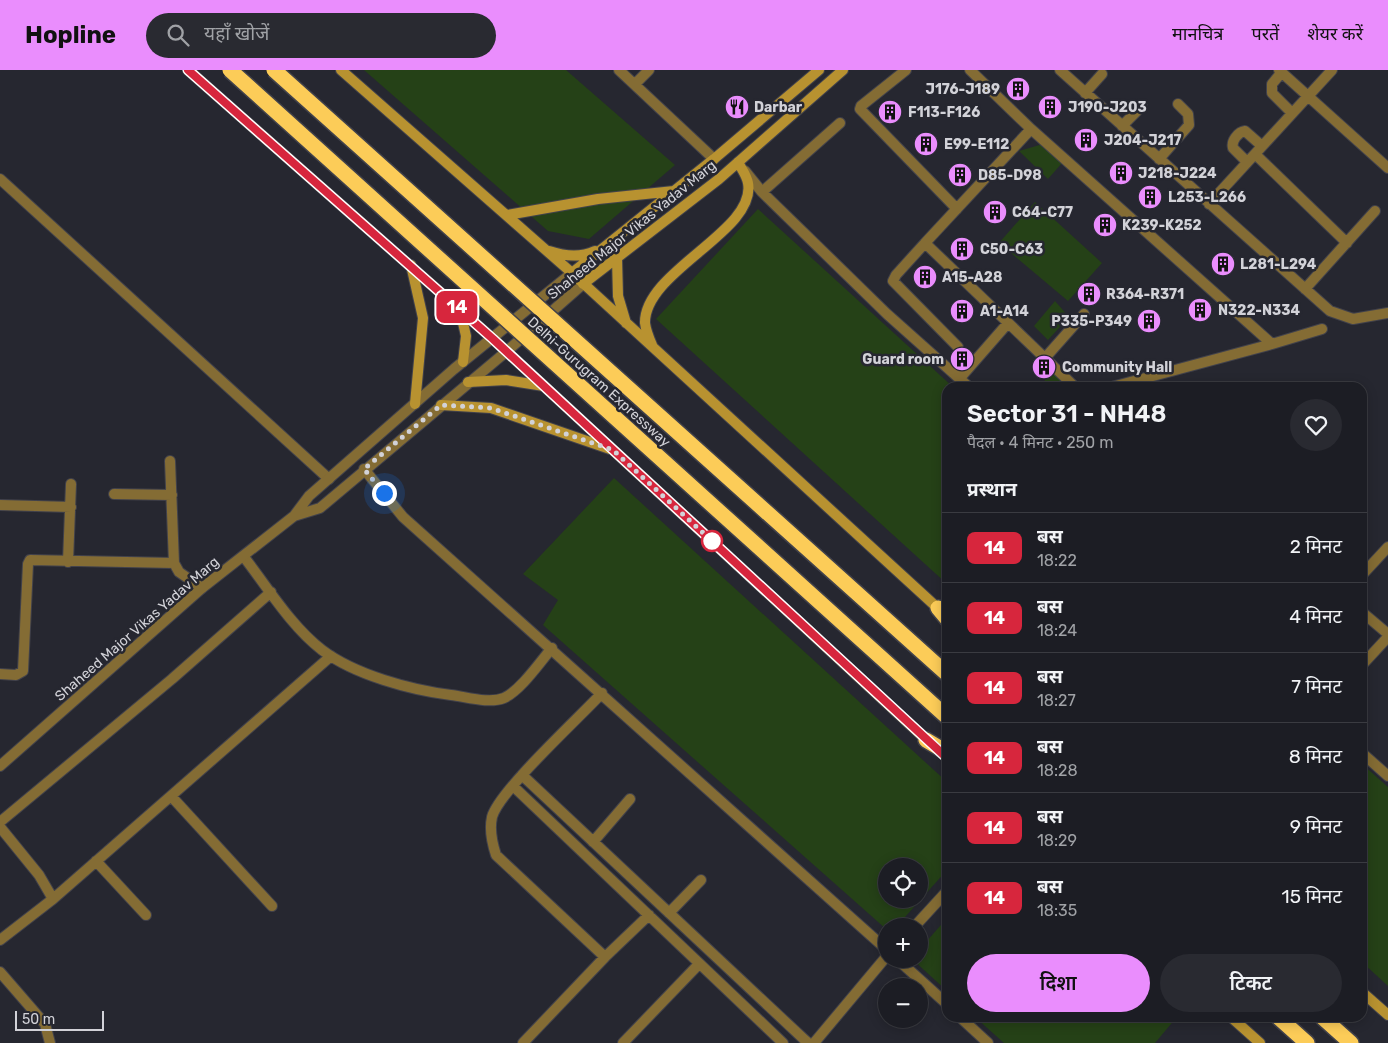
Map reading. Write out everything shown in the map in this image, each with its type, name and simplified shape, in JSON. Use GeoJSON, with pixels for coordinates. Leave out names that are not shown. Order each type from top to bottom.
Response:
{"type":"FeatureCollection","features":[{"type":"Feature","properties":{"kind":"highway","name":"Delhi-Gurugram Expressway"},"geometry":{"type":"LineString","coordinates":[[230,70],[942,713]]}},
{"type":"Feature","properties":{"kind":"highway","name":"Delhi-Gurugram Expressway"},"geometry":{"type":"LineString","coordinates":[[274,70],[942,670]]}},
{"type":"Feature","properties":{"kind":"highway"},"geometry":{"type":"LineString","coordinates":[[926,740],[942,749]]}},
{"type":"Feature","properties":{"kind":"highway"},"geometry":{"type":"LineString","coordinates":[[1283,1022],[1306,1043]]}},
{"type":"Feature","properties":{"kind":"highway"},"geometry":{"type":"LineString","coordinates":[[1327,1022],[1351,1043]]}},
{"type":"Feature","properties":{"kind":"main road"},"geometry":{"type":"LineString","coordinates":[[188,70],[493,339],[942,754]]}},
{"type":"Feature","properties":{"kind":"main road"},"geometry":{"type":"LineString","coordinates":[[341,70],[572,273],[942,613]]}},
{"type":"Feature","properties":{"kind":"main road","name":"Shaheed Major Vikas Yadav Marg"},"geometry":{"type":"LineString","coordinates":[[583,284],[738,162],[843,70]]}},
{"type":"Feature","properties":{"kind":"main road","name":"Shaheed Major Vikas Yadav Marg"},"geometry":{"type":"LineString","coordinates":[[572,273],[714,159],[816,71]]}},
{"type":"Feature","properties":{"kind":"main road"},"geometry":{"type":"LineString","coordinates":[[654,348],[645,324],[652,300],[671,278],[717,235],[744,206],[748,196],[748,182],[738,162]]}},
{"type":"Feature","properties":{"kind":"main road"},"geometry":{"type":"LineString","coordinates":[[507,215],[598,199],[674,192]]}},
{"type":"Feature","properties":{"kind":"main road"},"geometry":{"type":"LineString","coordinates":[[545,250],[560,255],[576,256],[604,247]]}},
{"type":"Feature","properties":{"kind":"main road"},"geometry":{"type":"LineString","coordinates":[[617,258],[618,296],[627,324]]}},
{"type":"Feature","properties":{"kind":"main road"},"geometry":{"type":"LineString","coordinates":[[411,266],[423,318],[415,404]]}},
{"type":"Feature","properties":{"kind":"main road"},"geometry":{"type":"LineString","coordinates":[[460,310],[466,336],[463,362]]}},
{"type":"Feature","properties":{"kind":"main road"},"geometry":{"type":"LineString","coordinates":[[468,382],[506,380],[545,387]]}},
{"type":"Feature","properties":{"kind":"main road"},"geometry":{"type":"LineString","coordinates":[[441,405],[491,408],[613,450]]}},
{"type":"Feature","properties":{"kind":"main road"},"geometry":{"type":"LineString","coordinates":[[1367,996],[1388,1015]]}},
{"type":"Feature","properties":{"kind":"main road"},"geometry":{"type":"LineString","coordinates":[[1236,1022],[1260,1043]]}},
{"type":"Feature","properties":{"kind":"street"},"geometry":{"type":"LineString","coordinates":[[619,70],[714,159]]}},
{"type":"Feature","properties":{"kind":"street"},"geometry":{"type":"LineString","coordinates":[[635,84],[649,70]]}},
{"type":"Feature","properties":{"kind":"street"},"geometry":{"type":"LineString","coordinates":[[906,70],[861,106],[860,109],[957,208]]}},
{"type":"Feature","properties":{"kind":"street"},"geometry":{"type":"LineString","coordinates":[[970,70],[1031,129],[1272,344]]}},
{"type":"Feature","properties":{"kind":"street"},"geometry":{"type":"LineString","coordinates":[[1060,70],[1330,311],[1341,317],[1353,319],[1388,313]]}},
{"type":"Feature","properties":{"kind":"street"},"geometry":{"type":"LineString","coordinates":[[1209,204],[1332,70]]}},
{"type":"Feature","properties":{"kind":"street"},"geometry":{"type":"LineString","coordinates":[[816,71],[827,83]]}},
{"type":"Feature","properties":{"kind":"street"},"geometry":{"type":"LineString","coordinates":[[1292,113],[1272,92],[1272,84],[1281,71],[1388,168]]}},
{"type":"Feature","properties":{"kind":"street"},"geometry":{"type":"LineString","coordinates":[[1085,93],[1102,74]]}},
{"type":"Feature","properties":{"kind":"street"},"geometry":{"type":"LineString","coordinates":[[1159,159],[1188,125],[1190,119],[1188,114],[1178,104]]}},
{"type":"Feature","properties":{"kind":"street"},"geometry":{"type":"LineString","coordinates":[[1122,126],[1142,106]]}},
{"type":"Feature","properties":{"kind":"street"},"geometry":{"type":"LineString","coordinates":[[762,192],[840,123]]}},
{"type":"Feature","properties":{"kind":"street"},"geometry":{"type":"LineString","coordinates":[[958,347],[892,281],[896,274],[1031,129]]}},
{"type":"Feature","properties":{"kind":"street"},"geometry":{"type":"LineString","coordinates":[[1248,162],[1233,148],[1233,142],[1239,134],[1245,131],[1259,150],[1347,243]]}},
{"type":"Feature","properties":{"kind":"street"},"geometry":{"type":"LineString","coordinates":[[738,162],[762,192],[887,314],[964,374],[967,382]]}},
{"type":"Feature","properties":{"kind":"street"},"geometry":{"type":"LineString","coordinates":[[0,179],[263,416],[329,479]]}},
{"type":"Feature","properties":{"kind":"street"},"geometry":{"type":"LineString","coordinates":[[1305,289],[1375,211]]}},
{"type":"Feature","properties":{"kind":"street"},"geometry":{"type":"LineString","coordinates":[[925,243],[1070,382]]}},
{"type":"Feature","properties":{"kind":"street","name":"Shaheed Major Vikas Yadav Marg"},"geometry":{"type":"LineString","coordinates":[[0,766],[202,588],[294,516],[309,496],[463,362],[572,273]]}},
{"type":"Feature","properties":{"kind":"street","name":"Shaheed Major Vikas Yadav Marg"},"geometry":{"type":"LineString","coordinates":[[294,516],[320,508],[468,382],[507,352],[583,284]]}},
{"type":"Feature","properties":{"kind":"street"},"geometry":{"type":"LineString","coordinates":[[1046,358],[1084,314]]}},
{"type":"Feature","properties":{"kind":"street"},"geometry":{"type":"LineString","coordinates":[[964,374],[969,366],[1010,325]]}},
{"type":"Feature","properties":{"kind":"street"},"geometry":{"type":"LineString","coordinates":[[1130,382],[1322,329]]}},
{"type":"Feature","properties":{"kind":"street"},"geometry":{"type":"LineString","coordinates":[[170,461],[174,563],[179,572],[202,588]]}},
{"type":"Feature","properties":{"kind":"street"},"geometry":{"type":"LineString","coordinates":[[364,469],[403,517],[552,648],[878,942]]}},
{"type":"Feature","properties":{"kind":"street"},"geometry":{"type":"LineString","coordinates":[[68,562],[71,484]]}},
{"type":"Feature","properties":{"kind":"street"},"geometry":{"type":"LineString","coordinates":[[114,494],[172,495]]}},
{"type":"Feature","properties":{"kind":"street"},"geometry":{"type":"LineString","coordinates":[[0,505],[71,507]]}},
{"type":"Feature","properties":{"kind":"street"},"geometry":{"type":"LineString","coordinates":[[1367,570],[1388,547]]}},
{"type":"Feature","properties":{"kind":"street"},"geometry":{"type":"LineString","coordinates":[[244,556],[292,620],[321,649],[358,669],[398,684],[443,694],[495,700],[511,694],[552,648]]}},
{"type":"Feature","properties":{"kind":"street"},"geometry":{"type":"LineString","coordinates":[[0,674],[16,675],[23,671],[28,564],[30,560],[174,563]]}},
{"type":"Feature","properties":{"kind":"street"},"geometry":{"type":"LineString","coordinates":[[0,822],[172,678],[271,592]]}},
{"type":"Feature","properties":{"kind":"street"},"geometry":{"type":"LineString","coordinates":[[1367,616],[1388,635],[1367,659]]}},
{"type":"Feature","properties":{"kind":"street"},"geometry":{"type":"LineString","coordinates":[[0,940],[54,899],[331,656]]}},
{"type":"Feature","properties":{"kind":"street"},"geometry":{"type":"LineString","coordinates":[[602,693],[513,786],[492,816],[490,837],[496,855],[604,957]]}},
{"type":"Feature","properties":{"kind":"street"},"geometry":{"type":"LineString","coordinates":[[1367,757],[1388,776]]}},
{"type":"Feature","properties":{"kind":"street"},"geometry":{"type":"LineString","coordinates":[[522,775],[808,1043]]}},
{"type":"Feature","properties":{"kind":"street"},"geometry":{"type":"LineString","coordinates":[[513,786],[783,1043]]}},
{"type":"Feature","properties":{"kind":"street"},"geometry":{"type":"LineString","coordinates":[[171,796],[272,906]]}},
{"type":"Feature","properties":{"kind":"street"},"geometry":{"type":"LineString","coordinates":[[593,842],[630,799]]}},
{"type":"Feature","properties":{"kind":"street"},"geometry":{"type":"LineString","coordinates":[[0,827],[39,875],[54,899]]}},
{"type":"Feature","properties":{"kind":"street"},"geometry":{"type":"LineString","coordinates":[[96,861],[146,915]]}},
{"type":"Feature","properties":{"kind":"street"},"geometry":{"type":"LineString","coordinates":[[669,913],[701,880]]}},
{"type":"Feature","properties":{"kind":"street"},"geometry":{"type":"LineString","coordinates":[[922,918],[942,896]]}},
{"type":"Feature","properties":{"kind":"street"},"geometry":{"type":"LineString","coordinates":[[523,1043],[604,957],[649,915]]}},
{"type":"Feature","properties":{"kind":"street"},"geometry":{"type":"LineString","coordinates":[[623,1043],[700,964]]}},
{"type":"Feature","properties":{"kind":"street"},"geometry":{"type":"LineString","coordinates":[[814,1043],[878,967]]}},
{"type":"Feature","properties":{"kind":"street"},"geometry":{"type":"LineString","coordinates":[[907,968],[942,1000]]}},
{"type":"Feature","properties":{"kind":"street"},"geometry":{"type":"LineString","coordinates":[[0,972],[41,1019],[50,1043]]}},
{"type":"Feature","properties":{"kind":"street"},"geometry":{"type":"LineString","coordinates":[[965,1022],[988,1043]]}},
{"type":"Feature","properties":{"kind":"green space"},"geometry":{"type":"Polygon","coordinates":[[[364,70],[566,70],[675,165],[589,239],[548,231],[364,70]]]}},
{"type":"Feature","properties":{"kind":"green space"},"geometry":{"type":"Polygon","coordinates":[[[1043,144],[1063,162],[1048,179],[1019,151],[1043,144]]]}},
{"type":"Feature","properties":{"kind":"green space"},"geometry":{"type":"Polygon","coordinates":[[[1035,202],[1102,263],[1068,301],[999,243],[1035,202]]]}},
{"type":"Feature","properties":{"kind":"green space"},"geometry":{"type":"Polygon","coordinates":[[[758,209],[948,382],[942,382],[942,579],[656,319],[758,209]]]}},
{"type":"Feature","properties":{"kind":"green space"},"geometry":{"type":"Polygon","coordinates":[[[1055,301],[1069,317],[1048,340],[1034,326],[1055,301]]]}},
{"type":"Feature","properties":{"kind":"green space"},"geometry":{"type":"Polygon","coordinates":[[[1052,372],[1063,382],[1043,382],[1052,372]]]}},
{"type":"Feature","properties":{"kind":"green space"},"geometry":{"type":"Polygon","coordinates":[[[614,478],[942,777],[942,876],[928,891],[928,858],[878,858],[878,908],[913,908],[904,918],[878,918],[878,922],[543,625],[558,600],[523,574],[614,478]]]}},
{"type":"Feature","properties":{"kind":"green space"},"geometry":{"type":"Polygon","coordinates":[[[1367,768],[1388,787],[1388,986],[1367,967],[1367,768]]]}},
{"type":"Feature","properties":{"kind":"green space"},"geometry":{"type":"Polygon","coordinates":[[[942,924],[942,986],[922,968],[928,968],[928,940],[942,924]]]}},
{"type":"Feature","properties":{"kind":"green space"},"geometry":{"type":"Polygon","coordinates":[[[980,1022],[1173,1022],[1155,1043],[1004,1043],[980,1022]]]}},
{"type":"Feature","properties":{"kind":"bus line","name":"14"},"geometry":{"type":"LineString","coordinates":[[188,70],[493,339],[942,753]]}},
{"type":"Feature","properties":{"kind":"place","name":"J176-J189"},"geometry":{"type":"Point","coordinates":[1018,89]}},
{"type":"Feature","properties":{"kind":"place","name":"Darbar"},"geometry":{"type":"Point","coordinates":[737,107]}},
{"type":"Feature","properties":{"kind":"place","name":"J190-J203"},"geometry":{"type":"Point","coordinates":[1050,107]}},
{"type":"Feature","properties":{"kind":"place","name":"F113-F126"},"geometry":{"type":"Point","coordinates":[890,112]}},
{"type":"Feature","properties":{"kind":"place","name":"J204-J217"},"geometry":{"type":"Point","coordinates":[1086,140]}},
{"type":"Feature","properties":{"kind":"place","name":"E99-E112"},"geometry":{"type":"Point","coordinates":[926,144]}},
{"type":"Feature","properties":{"kind":"place","name":"J218-J224"},"geometry":{"type":"Point","coordinates":[1121,173]}},
{"type":"Feature","properties":{"kind":"place","name":"D85-D98"},"geometry":{"type":"Point","coordinates":[960,175]}},
{"type":"Feature","properties":{"kind":"place","name":"L253-L266"},"geometry":{"type":"Point","coordinates":[1150,197]}},
{"type":"Feature","properties":{"kind":"place","name":"C64-C77"},"geometry":{"type":"Point","coordinates":[995,212]}},
{"type":"Feature","properties":{"kind":"place","name":"K239-K252"},"geometry":{"type":"Point","coordinates":[1105,225]}},
{"type":"Feature","properties":{"kind":"place","name":"C50-C63"},"geometry":{"type":"Point","coordinates":[962,249]}},
{"type":"Feature","properties":{"kind":"place","name":"L281-L294"},"geometry":{"type":"Point","coordinates":[1223,264]}},
{"type":"Feature","properties":{"kind":"place","name":"A15-A28"},"geometry":{"type":"Point","coordinates":[925,277]}},
{"type":"Feature","properties":{"kind":"place","name":"R364-R371"},"geometry":{"type":"Point","coordinates":[1089,294]}},
{"type":"Feature","properties":{"kind":"place","name":"N322-N334"},"geometry":{"type":"Point","coordinates":[1200,310]}},
{"type":"Feature","properties":{"kind":"place","name":"A1-A14"},"geometry":{"type":"Point","coordinates":[962,311]}},
{"type":"Feature","properties":{"kind":"place","name":"P335-P349"},"geometry":{"type":"Point","coordinates":[1149,321]}},
{"type":"Feature","properties":{"kind":"place","name":"Guard room"},"geometry":{"type":"Point","coordinates":[962,359]}},
{"type":"Feature","properties":{"kind":"place","name":"Community Hall"},"geometry":{"type":"Point","coordinates":[1044,367]}},
{"type":"Feature","properties":{"kind":"route"},"geometry":{"type":"LineString","coordinates":[[384,493],[364,469],[441,405],[491,408],[613,450],[712,541]]}}]}
